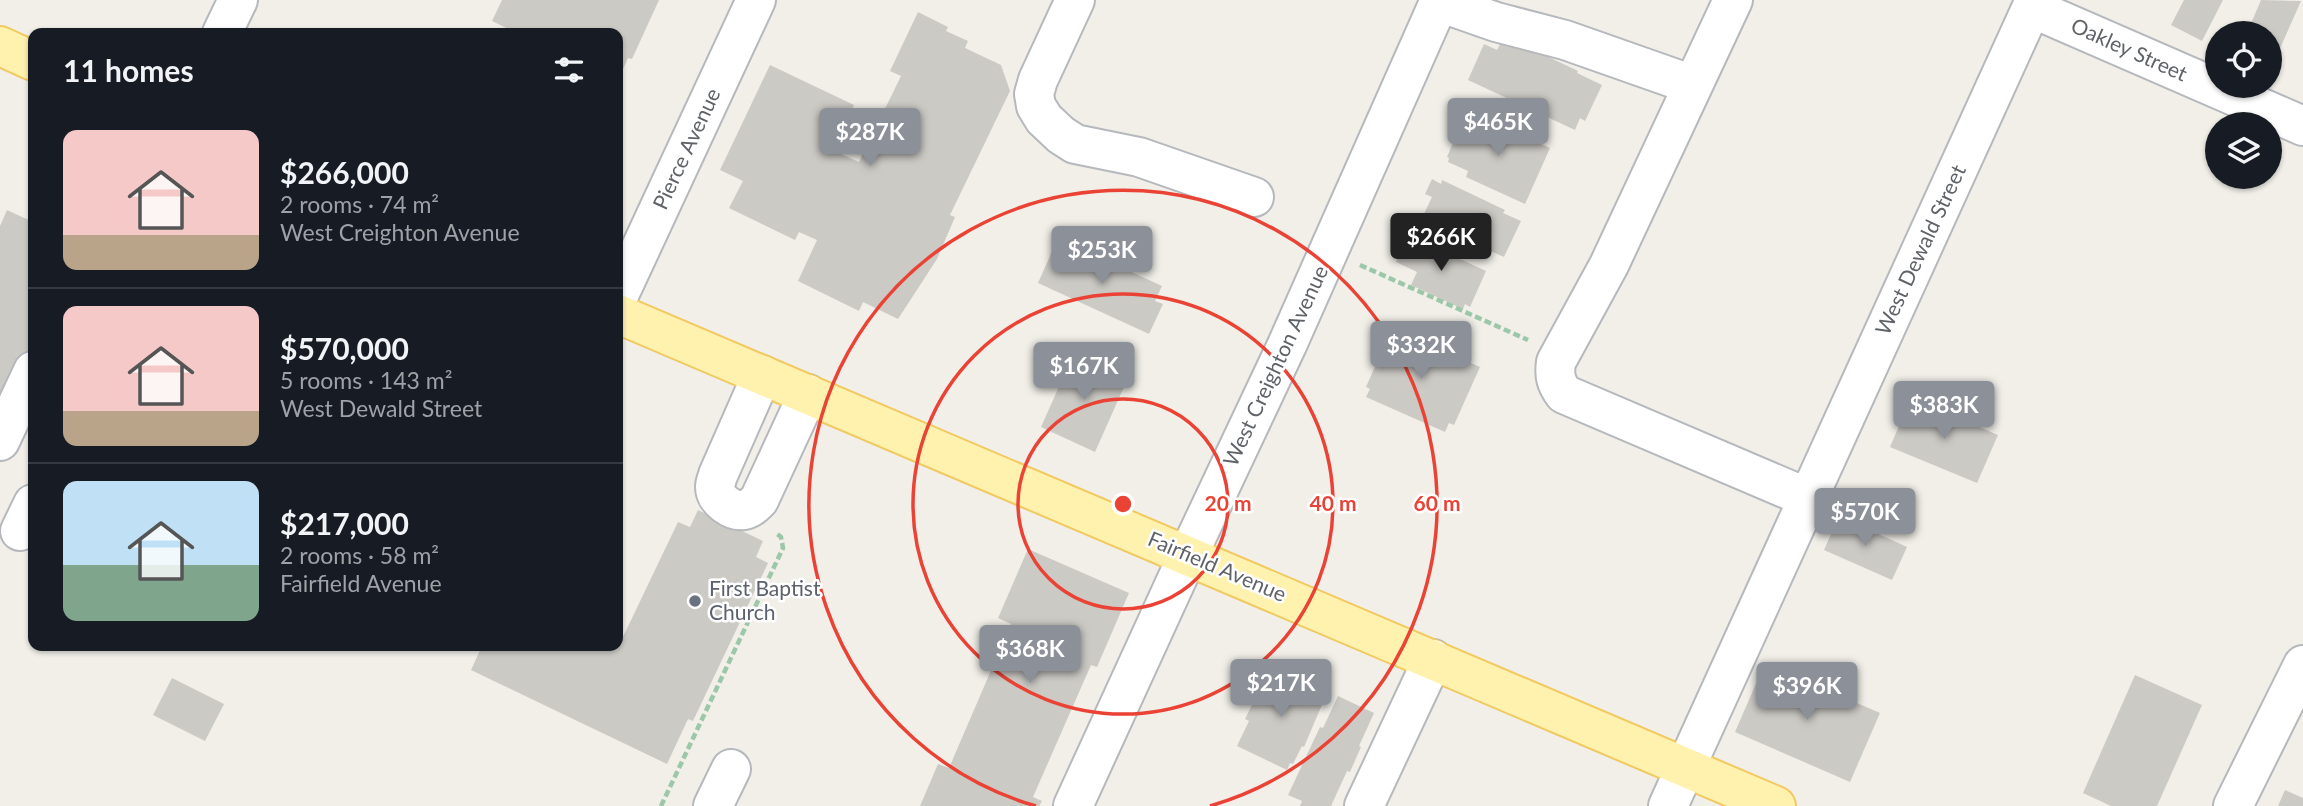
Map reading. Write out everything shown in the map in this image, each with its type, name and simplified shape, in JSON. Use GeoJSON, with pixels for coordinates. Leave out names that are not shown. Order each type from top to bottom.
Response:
{"type":"FeatureCollection","features":[{"type":"Feature","properties":{"kind":"main road"},"geometry":{"type":"LineString","coordinates":[[0,46],[28,59]]}},
{"type":"Feature","properties":{"kind":"main road","name":"Fairfield Avenue"},"geometry":{"type":"LineString","coordinates":[[623,316],[1776,806]]}},
{"type":"Feature","properties":{"kind":"street"},"geometry":{"type":"LineString","coordinates":[[224,28],[238,0]]}},
{"type":"Feature","properties":{"kind":"street","name":"Pierce Avenue"},"geometry":{"type":"LineString","coordinates":[[623,287],[757,0]]}},
{"type":"Feature","properties":{"kind":"street"},"geometry":{"type":"LineString","coordinates":[[1075,0],[1034,94],[1035,106],[1044,119],[1075,144],[1139,158],[1254,197]]}},
{"type":"Feature","properties":{"kind":"street"},"geometry":{"type":"LineString","coordinates":[[1733,0],[1609,265],[1561,354],[1555,372],[1556,384],[1564,394],[1808,498]]}},
{"type":"Feature","properties":{"kind":"street"},"geometry":{"type":"LineString","coordinates":[[1440,1],[1496,22],[1565,40],[1693,85]]}},
{"type":"Feature","properties":{"kind":"street","name":"West Creighton Avenue"},"geometry":{"type":"LineString","coordinates":[[1073,806],[1287,345],[1440,1]]}},
{"type":"Feature","properties":{"kind":"street","name":"Oakley Street"},"geometry":{"type":"LineString","coordinates":[[2033,4],[2303,126]]}},
{"type":"Feature","properties":{"kind":"street","name":"West Dewald Street"},"geometry":{"type":"LineString","coordinates":[[1668,806],[2033,4]]}},
{"type":"Feature","properties":{"kind":"street"},"geometry":{"type":"LineString","coordinates":[[762,375],[715,487],[717,497],[722,503],[736,509],[745,510],[759,500],[808,394]]}},
{"type":"Feature","properties":{"kind":"street"},"geometry":{"type":"LineString","coordinates":[[0,441],[28,382]]}},
{"type":"Feature","properties":{"kind":"street"},"geometry":{"type":"LineString","coordinates":[[1364,806],[1433,659]]}},
{"type":"Feature","properties":{"kind":"street"},"geometry":{"type":"LineString","coordinates":[[2233,806],[2294,705],[2303,665]]}},
{"type":"Feature","properties":{"kind":"street"},"geometry":{"type":"LineString","coordinates":[[713,806],[731,769]]}},
{"type":"Feature","properties":{"kind":"path"},"geometry":{"type":"LineString","coordinates":[[1359,265],[1561,354]]}},
{"type":"Feature","properties":{"kind":"path"},"geometry":{"type":"LineString","coordinates":[[661,806],[783,548],[781,537],[761,526],[745,510]]}},
{"type":"Feature","properties":{"kind":"building"},"geometry":{"type":"Polygon","coordinates":[[[502,0],[659,0],[632,59],[628,58],[623,69],[623,28],[507,28],[492,21],[502,0]]]}},
{"type":"Feature","properties":{"kind":"building"},"geometry":{"type":"Polygon","coordinates":[[[2184,0],[2223,0],[2212,21],[2205,21],[2202,41],[2171,25],[2184,0]]]}},
{"type":"Feature","properties":{"kind":"building"},"geometry":{"type":"Polygon","coordinates":[[[2261,0],[2301,1],[2282,44],[2282,21],[2252,21],[2261,0]]]}},
{"type":"Feature","properties":{"kind":"building"},"geometry":{"type":"Polygon","coordinates":[[[918,12],[948,27],[946,31],[968,41],[965,48],[1001,65],[1010,91],[950,215],[955,217],[937,259],[898,319],[863,302],[859,311],[798,281],[817,240],[799,232],[795,240],[729,208],[743,181],[720,170],[770,65],[854,105],[832,150],[859,162],[901,76],[890,71],[918,12]]]}},
{"type":"Feature","properties":{"kind":"building"},"geometry":{"type":"Polygon","coordinates":[[[1504,36],[1602,85],[1585,121],[1580,118],[1575,130],[1468,80],[1484,44],[1497,50],[1504,36]]]}},
{"type":"Feature","properties":{"kind":"building"},"geometry":{"type":"Polygon","coordinates":[[[1467,119],[1487,127],[1490,120],[1550,148],[1525,204],[1466,177],[1468,171],[1448,162],[1447,157],[1461,124],[1464,125],[1467,119]]]}},
{"type":"Feature","properties":{"kind":"building"},"geometry":{"type":"Polygon","coordinates":[[[1432,179],[1441,184],[1442,180],[1505,210],[1503,213],[1521,221],[1504,257],[1486,249],[1485,253],[1453,238],[1456,232],[1423,216],[1432,197],[1425,194],[1432,179]]]}},
{"type":"Feature","properties":{"kind":"building"},"geometry":{"type":"Polygon","coordinates":[[[7,210],[28,220],[28,359],[0,423],[0,226],[7,210]]]}},
{"type":"Feature","properties":{"kind":"building"},"geometry":{"type":"Polygon","coordinates":[[[1408,235],[1486,271],[1470,307],[1465,304],[1463,309],[1411,285],[1417,272],[1396,262],[1408,235]]]}},
{"type":"Feature","properties":{"kind":"building"},"geometry":{"type":"Polygon","coordinates":[[[1058,238],[1162,286],[1155,301],[1163,304],[1149,334],[1038,283],[1058,238]]]}},
{"type":"Feature","properties":{"kind":"building"},"geometry":{"type":"Polygon","coordinates":[[[1392,328],[1480,367],[1454,425],[1449,423],[1445,432],[1366,397],[1370,389],[1366,387],[1392,328]]]}},
{"type":"Feature","properties":{"kind":"building"},"geometry":{"type":"Polygon","coordinates":[[[1074,353],[1128,378],[1095,452],[1041,427],[1074,353]]]}},
{"type":"Feature","properties":{"kind":"building"},"geometry":{"type":"Polygon","coordinates":[[[1911,398],[1998,435],[1977,483],[1890,447],[1911,398]]]}},
{"type":"Feature","properties":{"kind":"building","name":"First Baptist Church"},"geometry":{"type":"Polygon","coordinates":[[[698,510],[763,541],[756,557],[768,563],[693,721],[688,719],[667,764],[471,670],[480,651],[623,651],[623,637],[678,522],[690,527],[698,510]]]}},
{"type":"Feature","properties":{"kind":"building"},"geometry":{"type":"Polygon","coordinates":[[[1839,516],[1907,547],[1892,580],[1824,550],[1839,516]]]}},
{"type":"Feature","properties":{"kind":"building"},"geometry":{"type":"Polygon","coordinates":[[[1028,549],[1129,593],[1097,667],[1091,665],[1033,797],[1042,801],[1039,806],[920,806],[938,764],[949,768],[1011,624],[998,618],[1028,549]]]}},
{"type":"Feature","properties":{"kind":"building"},"geometry":{"type":"Polygon","coordinates":[[[1765,663],[1880,713],[1850,782],[1735,732],[1765,663]]]}},
{"type":"Feature","properties":{"kind":"building"},"geometry":{"type":"Polygon","coordinates":[[[1274,667],[1321,690],[1318,697],[1324,700],[1304,747],[1302,746],[1287,770],[1237,746],[1249,721],[1245,719],[1268,672],[1271,674],[1274,667]]]}},
{"type":"Feature","properties":{"kind":"building"},"geometry":{"type":"Polygon","coordinates":[[[2135,675],[2202,705],[2157,806],[2111,806],[2083,793],[2135,675]]]}},
{"type":"Feature","properties":{"kind":"building"},"geometry":{"type":"Polygon","coordinates":[[[172,678],[224,704],[205,741],[153,715],[172,678]]]}},
{"type":"Feature","properties":{"kind":"building"},"geometry":{"type":"Polygon","coordinates":[[[1338,696],[1374,713],[1350,772],[1347,771],[1331,806],[1300,806],[1302,801],[1288,795],[1338,696]]]}},
{"type":"Feature","properties":{"kind":"building"},"geometry":{"type":"Polygon","coordinates":[[[2285,790],[2303,798],[2303,806],[2278,806],[2285,790]]]}},
{"type":"Feature","properties":{"kind":"place","name":"First Baptist Church"},"geometry":{"type":"Point","coordinates":[695,601]}}]}
